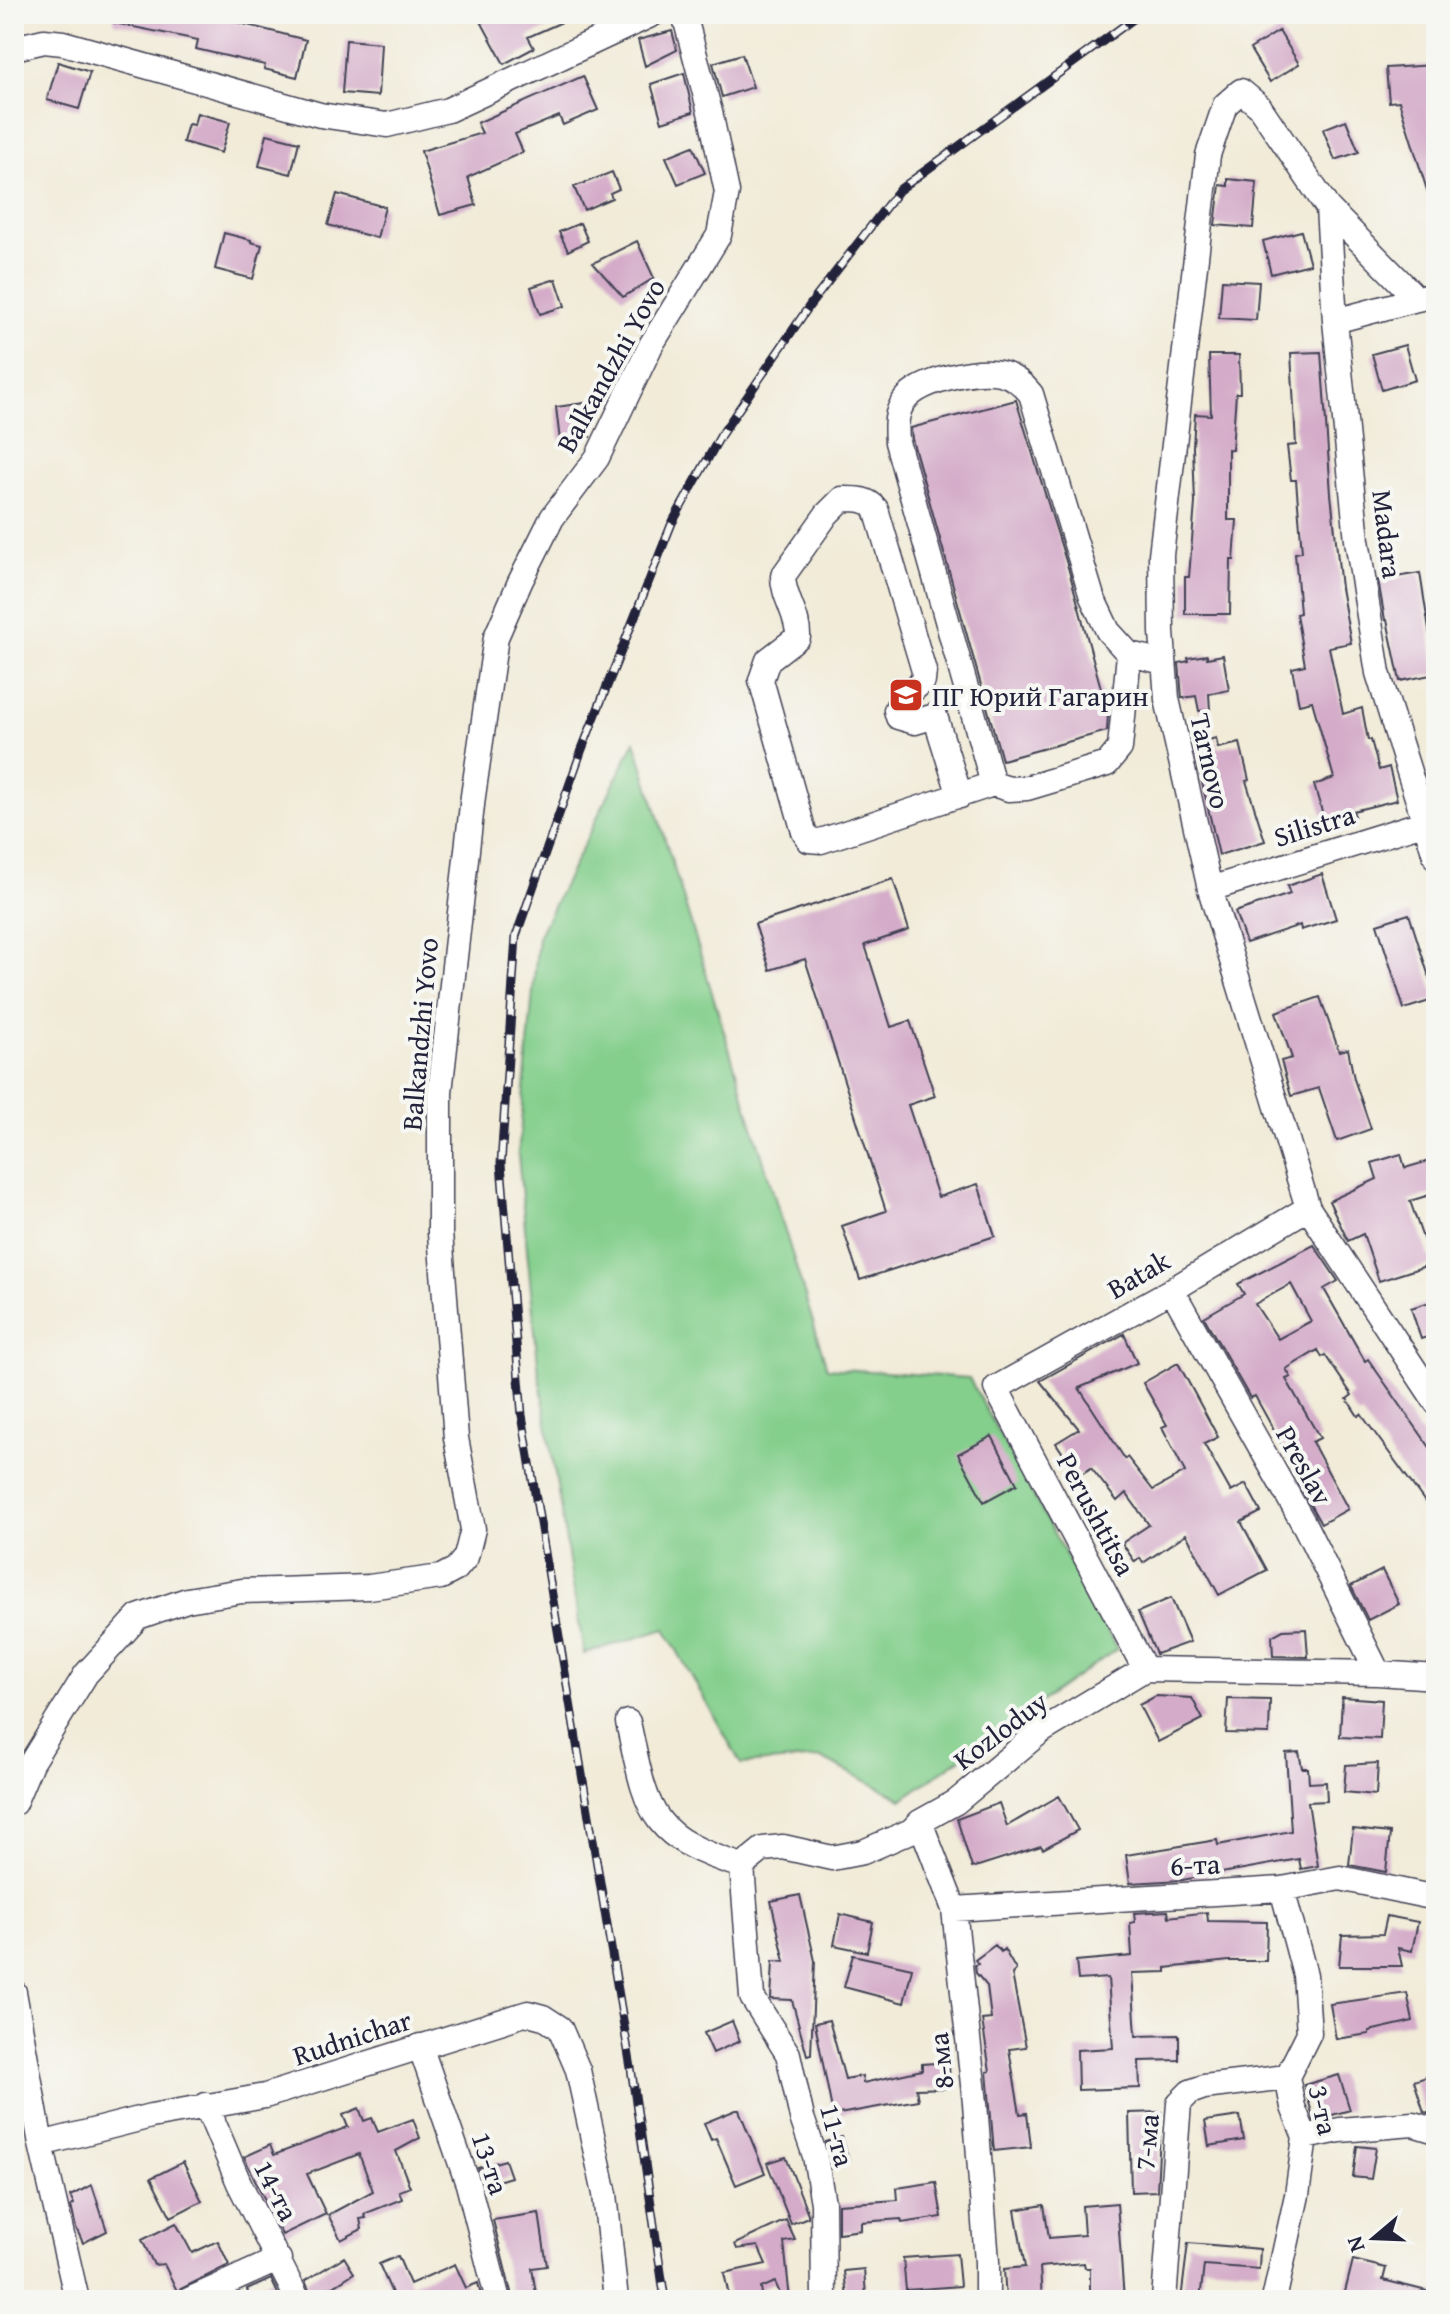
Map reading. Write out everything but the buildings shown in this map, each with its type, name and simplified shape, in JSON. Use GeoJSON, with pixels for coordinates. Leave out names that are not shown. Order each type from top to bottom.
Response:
{"type":"FeatureCollection","features":[{"type":"Feature","properties":{"kind":"street"},"geometry":{"type":"LineString","coordinates":[[14,48],[44,41],[63,43],[320,115],[387,125],[448,110],[653,14]]}},
{"type":"Feature","properties":{"kind":"street","name":"Balkandzhi Yovo"},"geometry":{"type":"LineString","coordinates":[[14,1803],[31,1763],[86,1674],[138,1617],[187,1600],[242,1591],[369,1587],[441,1577],[456,1569],[466,1557],[473,1529],[453,1406],[440,1233],[440,1092],[475,781],[496,637],[520,582],[552,518],[597,458],[651,345],[719,235],[727,192],[684,14]]}},
{"type":"Feature","properties":{"kind":"street","name":"Tarnovo"},"geometry":{"type":"LineString","coordinates":[[1328,208],[1259,106],[1241,91],[1225,105],[1208,155],[1161,555],[1167,699],[1210,889],[1308,1208],[1425,1367],[1436,1402]]}},
{"type":"Feature","properties":{"kind":"street"},"geometry":{"type":"LineString","coordinates":[[1328,208],[1426,297]]}},
{"type":"Feature","properties":{"kind":"street","name":"Madara"},"geometry":{"type":"LineString","coordinates":[[1328,208],[1335,321],[1357,540],[1378,673],[1431,820],[1436,858]]}},
{"type":"Feature","properties":{"kind":"street"},"geometry":{"type":"LineString","coordinates":[[1335,321],[1426,297]]}},
{"type":"Feature","properties":{"kind":"street"},"geometry":{"type":"LineString","coordinates":[[993,784],[897,442],[896,419],[905,399],[924,387],[965,373],[1001,373],[1020,381],[1031,394],[1092,597],[1108,631],[1129,654],[1164,662]]}},
{"type":"Feature","properties":{"kind":"street"},"geometry":{"type":"LineString","coordinates":[[960,796],[935,716],[915,722],[898,717],[896,710],[901,700],[923,681],[924,671],[876,509],[871,502],[864,500],[842,499],[833,505],[783,576],[783,585],[799,625],[798,637],[768,660],[761,680],[804,832],[809,840],[821,841],[960,796],[993,784],[1009,789],[1027,788],[1107,764],[1120,748],[1129,654]]}},
{"type":"Feature","properties":{"kind":"street","name":"Silistra"},"geometry":{"type":"LineString","coordinates":[[1210,889],[1431,820]]}},
{"type":"Feature","properties":{"kind":"street","name":"Batak"},"geometry":{"type":"LineString","coordinates":[[996,1388],[1172,1290],[1308,1208]]}},
{"type":"Feature","properties":{"kind":"street","name":"Preslav"},"geometry":{"type":"LineString","coordinates":[[1172,1290],[1305,1526],[1378,1673]]}},
{"type":"Feature","properties":{"kind":"street","name":"Perushtitsa"},"geometry":{"type":"LineString","coordinates":[[996,1388],[1145,1669]]}},
{"type":"Feature","properties":{"kind":"street"},"geometry":{"type":"LineString","coordinates":[[1145,1669],[1378,1673],[1436,1677]]}},
{"type":"Feature","properties":{"kind":"street","name":"Kozloduy"},"geometry":{"type":"LineString","coordinates":[[742,1866],[763,1849],[783,1847],[832,1858],[863,1852],[911,1831],[920,1822],[956,1802],[1040,1732],[1145,1669]]}},
{"type":"Feature","properties":{"kind":"street"},"geometry":{"type":"LineString","coordinates":[[628,1722],[648,1804],[666,1831],[711,1856],[742,1866]]}},
{"type":"Feature","properties":{"kind":"street","name":"8-ма"},"geometry":{"type":"LineString","coordinates":[[920,1822],[954,1909],[975,2103],[987,2300]]}},
{"type":"Feature","properties":{"kind":"street","name":"11-та"},"geometry":{"type":"LineString","coordinates":[[742,1866],[752,1997],[788,2054],[802,2118],[815,2156],[823,2203],[824,2300]]}},
{"type":"Feature","properties":{"kind":"street","name":"6-та"},"geometry":{"type":"LineString","coordinates":[[954,1909],[1282,1889],[1340,1878],[1436,1898]]}},
{"type":"Feature","properties":{"kind":"street","name":"3-та"},"geometry":{"type":"LineString","coordinates":[[1274,2300],[1297,2195],[1305,2137],[1293,2107],[1287,2077],[1309,2033],[1305,1975],[1282,1889]]}},
{"type":"Feature","properties":{"kind":"street"},"geometry":{"type":"LineString","coordinates":[[14,1992],[41,2144],[77,2300]]}},
{"type":"Feature","properties":{"kind":"street","name":"Rudnichar"},"geometry":{"type":"LineString","coordinates":[[41,2144],[206,2105],[265,2096],[528,2013],[543,2017],[560,2028],[578,2070],[598,2151],[616,2300]]}},
{"type":"Feature","properties":{"kind":"street","name":"13-та"},"geometry":{"type":"LineString","coordinates":[[420,2046],[468,2184],[498,2300]]}},
{"type":"Feature","properties":{"kind":"street","name":"7-ма"},"geometry":{"type":"LineString","coordinates":[[1164,2300],[1179,2103],[1190,2092],[1204,2087],[1287,2077]]}},
{"type":"Feature","properties":{"kind":"street","name":"14-та"},"geometry":{"type":"LineString","coordinates":[[206,2105],[239,2183],[298,2300]]}},
{"type":"Feature","properties":{"kind":"street"},"geometry":{"type":"LineString","coordinates":[[1305,2137],[1340,2130],[1413,2124],[1436,2131]]}},
{"type":"Feature","properties":{"kind":"street"},"geometry":{"type":"LineString","coordinates":[[189,2300],[279,2259]]}},
{"type":"Feature","properties":{"kind":"green space"},"geometry":{"type":"Polygon","coordinates":[[[635,741],[827,1368],[969,1378],[1117,1649],[902,1799],[821,1758],[741,1764],[665,1629],[584,1654],[539,1374],[518,1155],[538,937],[635,741]]]}},
{"type":"Feature","properties":{"kind":"railway"},"geometry":{"type":"LineString","coordinates":[[665,2300],[631,2068],[522,1415],[501,1164],[516,936],[582,749],[672,523],[721,435],[810,305],[899,190],[1140,14]]}},
{"type":"Feature","properties":{"kind":"place","name":"ПГ Юрий Гагарин"},"geometry":{"type":"Point","coordinates":[906,695]}}]}
